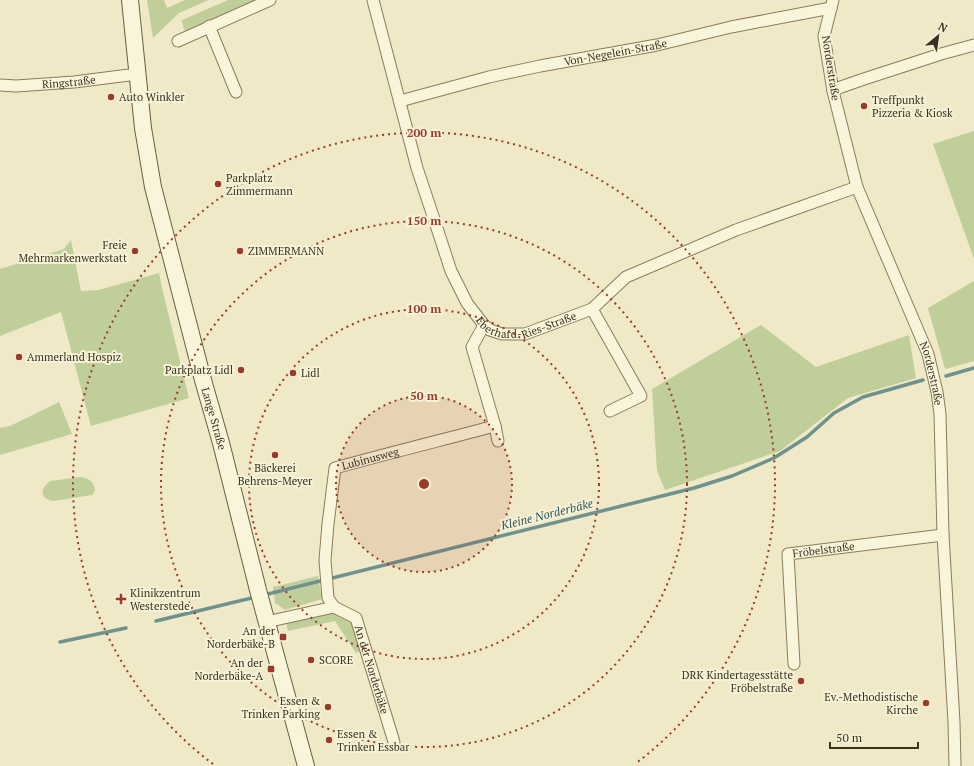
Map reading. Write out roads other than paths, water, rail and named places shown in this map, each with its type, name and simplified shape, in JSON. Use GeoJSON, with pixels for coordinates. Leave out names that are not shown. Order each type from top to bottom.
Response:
{"type":"FeatureCollection","features":[{"type":"Feature","properties":{"kind":"street","name":"Lange Straße"},"geometry":{"type":"LineString","coordinates":[[130,0],[143,128],[153,187],[203,380],[221,443],[258,590],[306,766]]}},
{"type":"Feature","properties":{"kind":"street"},"geometry":{"type":"LineString","coordinates":[[178,41],[270,0]]}},
{"type":"Feature","properties":{"kind":"street","name":"Eberhard-Ries-Straße"},"geometry":{"type":"LineString","coordinates":[[373,0],[417,168],[451,271],[467,303],[484,326],[490,330],[502,334],[525,334],[592,309],[626,277],[736,230],[857,187]]}},
{"type":"Feature","properties":{"kind":"street","name":"Von-Negelein-Straße"},"geometry":{"type":"LineString","coordinates":[[400,101],[488,77],[657,45],[832,4]]}},
{"type":"Feature","properties":{"kind":"street","name":"Norderstraße"},"geometry":{"type":"LineString","coordinates":[[832,4],[824,36],[833,91],[857,187],[928,354],[937,392],[940,414],[943,535],[954,722],[955,766]]}},
{"type":"Feature","properties":{"kind":"street"},"geometry":{"type":"LineString","coordinates":[[209,26],[236,92]]}},
{"type":"Feature","properties":{"kind":"street"},"geometry":{"type":"LineString","coordinates":[[833,91],[864,79],[940,54],[974,45]]}},
{"type":"Feature","properties":{"kind":"street","name":"Ringstraße"},"geometry":{"type":"LineString","coordinates":[[0,85],[16,86],[74,82],[137,71]]}},
{"type":"Feature","properties":{"kind":"street"},"geometry":{"type":"LineString","coordinates":[[592,309],[641,396],[610,411]]}},
{"type":"Feature","properties":{"kind":"street"},"geometry":{"type":"LineString","coordinates":[[484,326],[472,347],[498,441]]}},
{"type":"Feature","properties":{"kind":"street","name":"Lubinusweg"},"geometry":{"type":"LineString","coordinates":[[334,607],[328,598],[325,560],[335,468],[495,426]]}},
{"type":"Feature","properties":{"kind":"street","name":"Fröbelstraße"},"geometry":{"type":"LineString","coordinates":[[794,664],[788,554],[943,535]]}},
{"type":"Feature","properties":{"kind":"street"},"geometry":{"type":"LineString","coordinates":[[266,618],[334,607]]}},
{"type":"Feature","properties":{"kind":"street","name":"An der Norderbäke"},"geometry":{"type":"LineString","coordinates":[[334,607],[356,618],[394,742]]}},
{"type":"Feature","properties":{"kind":"waterway","name":"Kleine Norderbäke"},"geometry":{"type":"LineString","coordinates":[[946,376],[974,368]]}},
{"type":"Feature","properties":{"kind":"waterway","name":"Kleine Norderbäke"},"geometry":{"type":"LineString","coordinates":[[264,595],[694,488],[732,476],[774,458],[807,437],[834,413],[863,397],[923,380]]}},
{"type":"Feature","properties":{"kind":"waterway","name":"Kleine Norderbäke"},"geometry":{"type":"LineString","coordinates":[[156,621],[256,597]]}},
{"type":"Feature","properties":{"kind":"waterway","name":"Kleine Norderbäke"},"geometry":{"type":"LineString","coordinates":[[60,642],[126,628]]}},
{"type":"Feature","properties":{"kind":"place","name":"Auto Winkler"},"geometry":{"type":"Point","coordinates":[111,97]}},
{"type":"Feature","properties":{"kind":"place","name":"Treffpunkt Pizzeria & Kiosk"},"geometry":{"type":"Point","coordinates":[864,106]}},
{"type":"Feature","properties":{"kind":"place","name":"Parkplatz Zimmermann"},"geometry":{"type":"Point","coordinates":[218,184]}},
{"type":"Feature","properties":{"kind":"place","name":"Freie Mehrmarkenwerkstatt"},"geometry":{"type":"Point","coordinates":[135,251]}},
{"type":"Feature","properties":{"kind":"place","name":"ZIMMERMANN"},"geometry":{"type":"Point","coordinates":[240,251]}},
{"type":"Feature","properties":{"kind":"place","name":"Ammerland Hospiz"},"geometry":{"type":"Point","coordinates":[19,357]}},
{"type":"Feature","properties":{"kind":"place","name":"Parkplatz Lidl"},"geometry":{"type":"Point","coordinates":[241,370]}},
{"type":"Feature","properties":{"kind":"place","name":"Lidl"},"geometry":{"type":"Point","coordinates":[293,373]}},
{"type":"Feature","properties":{"kind":"place","name":"Bäckerei Behrens-Meyer"},"geometry":{"type":"Point","coordinates":[275,455]}},
{"type":"Feature","properties":{"kind":"place","name":"Klinikzentrum Westerstede"},"geometry":{"type":"Point","coordinates":[121,599]}},
{"type":"Feature","properties":{"kind":"place","name":"An der Norderbäke-B"},"geometry":{"type":"Point","coordinates":[283,637]}},
{"type":"Feature","properties":{"kind":"place","name":"SCORE"},"geometry":{"type":"Point","coordinates":[311,660]}},
{"type":"Feature","properties":{"kind":"place","name":"An der Norderbäke-A"},"geometry":{"type":"Point","coordinates":[271,669]}},
{"type":"Feature","properties":{"kind":"place","name":"DRK Kindertagesstätte Fröbelstraße"},"geometry":{"type":"Point","coordinates":[801,681]}},
{"type":"Feature","properties":{"kind":"place","name":"Ev.-Methodistische Kirche"},"geometry":{"type":"Point","coordinates":[926,703]}},
{"type":"Feature","properties":{"kind":"place","name":"Essen & Trinken Parking"},"geometry":{"type":"Point","coordinates":[328,707]}},
{"type":"Feature","properties":{"kind":"place","name":"Essen & Trinken Essbar"},"geometry":{"type":"Point","coordinates":[329,740]}}]}
